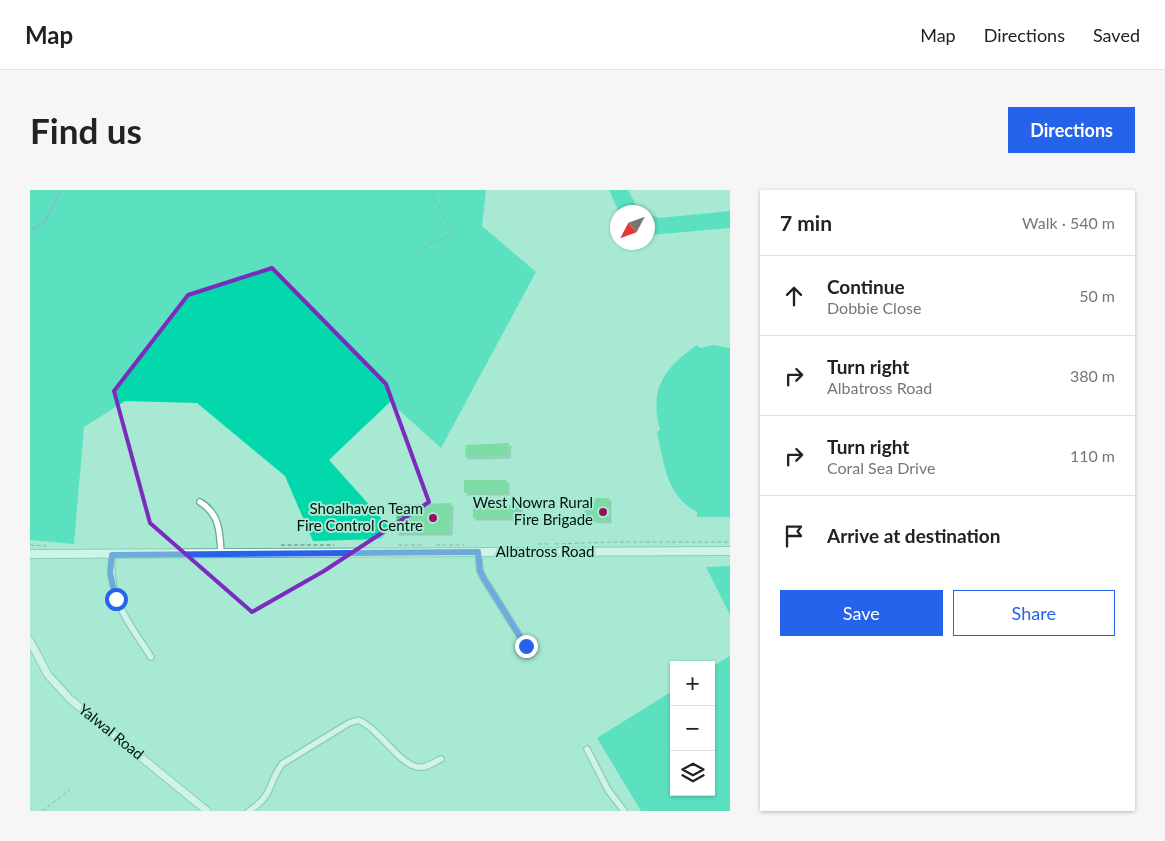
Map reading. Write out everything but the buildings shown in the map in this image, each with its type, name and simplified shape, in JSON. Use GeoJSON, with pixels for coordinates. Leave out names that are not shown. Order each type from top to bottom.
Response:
{"type":"FeatureCollection","features":[{"type":"Feature","properties":{"kind":"main road","name":"Albatross Road"},"geometry":{"type":"LineString","coordinates":[[30,554],[730,551]]}},
{"type":"Feature","properties":{"kind":"street"},"geometry":{"type":"LineString","coordinates":[[200,502],[209,508],[218,522],[221,554]]}},
{"type":"Feature","properties":{"kind":"street"},"geometry":{"type":"LineString","coordinates":[[478,552],[480,571],[484,579],[526,646]]}},
{"type":"Feature","properties":{"kind":"street"},"geometry":{"type":"LineString","coordinates":[[112,555],[110,573],[116,599],[151,657]]}},
{"type":"Feature","properties":{"kind":"street","name":"Yalwal Road"},"geometry":{"type":"LineString","coordinates":[[30,641],[42,665],[64,693],[207,811]]}},
{"type":"Feature","properties":{"kind":"street"},"geometry":{"type":"LineString","coordinates":[[249,811],[261,803],[269,794],[276,771],[282,764],[349,723],[358,720],[376,730],[404,762],[423,767],[441,759]]}},
{"type":"Feature","properties":{"kind":"street"},"geometry":{"type":"LineString","coordinates":[[587,749],[608,790],[624,811]]}},
{"type":"Feature","properties":{"kind":"path"},"geometry":{"type":"LineString","coordinates":[[413,256],[430,243],[454,236],[430,190]]}},
{"type":"Feature","properties":{"kind":"path"},"geometry":{"type":"LineString","coordinates":[[532,545],[613,542],[730,542]]}},
{"type":"Feature","properties":{"kind":"path"},"geometry":{"type":"LineString","coordinates":[[30,545],[53,547]]}},
{"type":"Feature","properties":{"kind":"path"},"geometry":{"type":"LineString","coordinates":[[277,546],[333,545]]}},
{"type":"Feature","properties":{"kind":"path"},"geometry":{"type":"LineString","coordinates":[[396,545],[470,545]]}},
{"type":"Feature","properties":{"kind":"path"},"geometry":{"type":"LineString","coordinates":[[42,811],[70,790]]}},
{"type":"Feature","properties":{"kind":"highlighted area"},"geometry":{"type":"Polygon","coordinates":[[[272,268],[386,384],[429,502],[324,571],[252,612],[150,523],[114,391],[188,295],[272,268]]]}},
{"type":"Feature","properties":{"kind":"green space"},"geometry":{"type":"Polygon","coordinates":[[[30,190],[486,190],[482,226],[536,272],[441,448],[390,402],[329,460],[390,528],[381,539],[313,541],[285,476],[197,403],[125,401],[84,427],[74,544],[30,540],[30,190]]]}},
{"type":"Feature","properties":{"kind":"green space"},"geometry":{"type":"Polygon","coordinates":[[[609,190],[628,190],[636,205],[616,205],[609,190]]]}},
{"type":"Feature","properties":{"kind":"green space"},"geometry":{"type":"Polygon","coordinates":[[[730,211],[730,228],[655,235],[655,217],[659,218],[730,211]]]}},
{"type":"Feature","properties":{"kind":"green space"},"geometry":{"type":"Polygon","coordinates":[[[697,345],[700,348],[713,345],[730,348],[730,517],[697,517],[697,512],[679,497],[668,478],[657,432],[660,430],[656,403],[662,381],[676,362],[697,345]]]}},
{"type":"Feature","properties":{"kind":"green space"},"geometry":{"type":"Polygon","coordinates":[[[730,566],[730,615],[706,567],[730,566]]]}},
{"type":"Feature","properties":{"kind":"green space"},"geometry":{"type":"Polygon","coordinates":[[[730,656],[730,811],[641,811],[597,738],[670,692],[670,796],[715,796],[715,665],[730,656]]]}},
{"type":"Feature","properties":{"kind":"waterway"},"geometry":{"type":"LineString","coordinates":[[30,231],[45,222],[61,190]]}},
{"type":"Feature","properties":{"kind":"place","name":"West Nowra Rural Fire Brigade"},"geometry":{"type":"Point","coordinates":[603,512]}},
{"type":"Feature","properties":{"kind":"place","name":"Shoalhaven Team Fire Control Centre"},"geometry":{"type":"Point","coordinates":[433,518]}},
{"type":"Feature","properties":{"kind":"route"},"geometry":{"type":"LineString","coordinates":[[116,599],[110,573],[112,555],[478,552],[480,571],[484,579],[526,646]]}}]}
